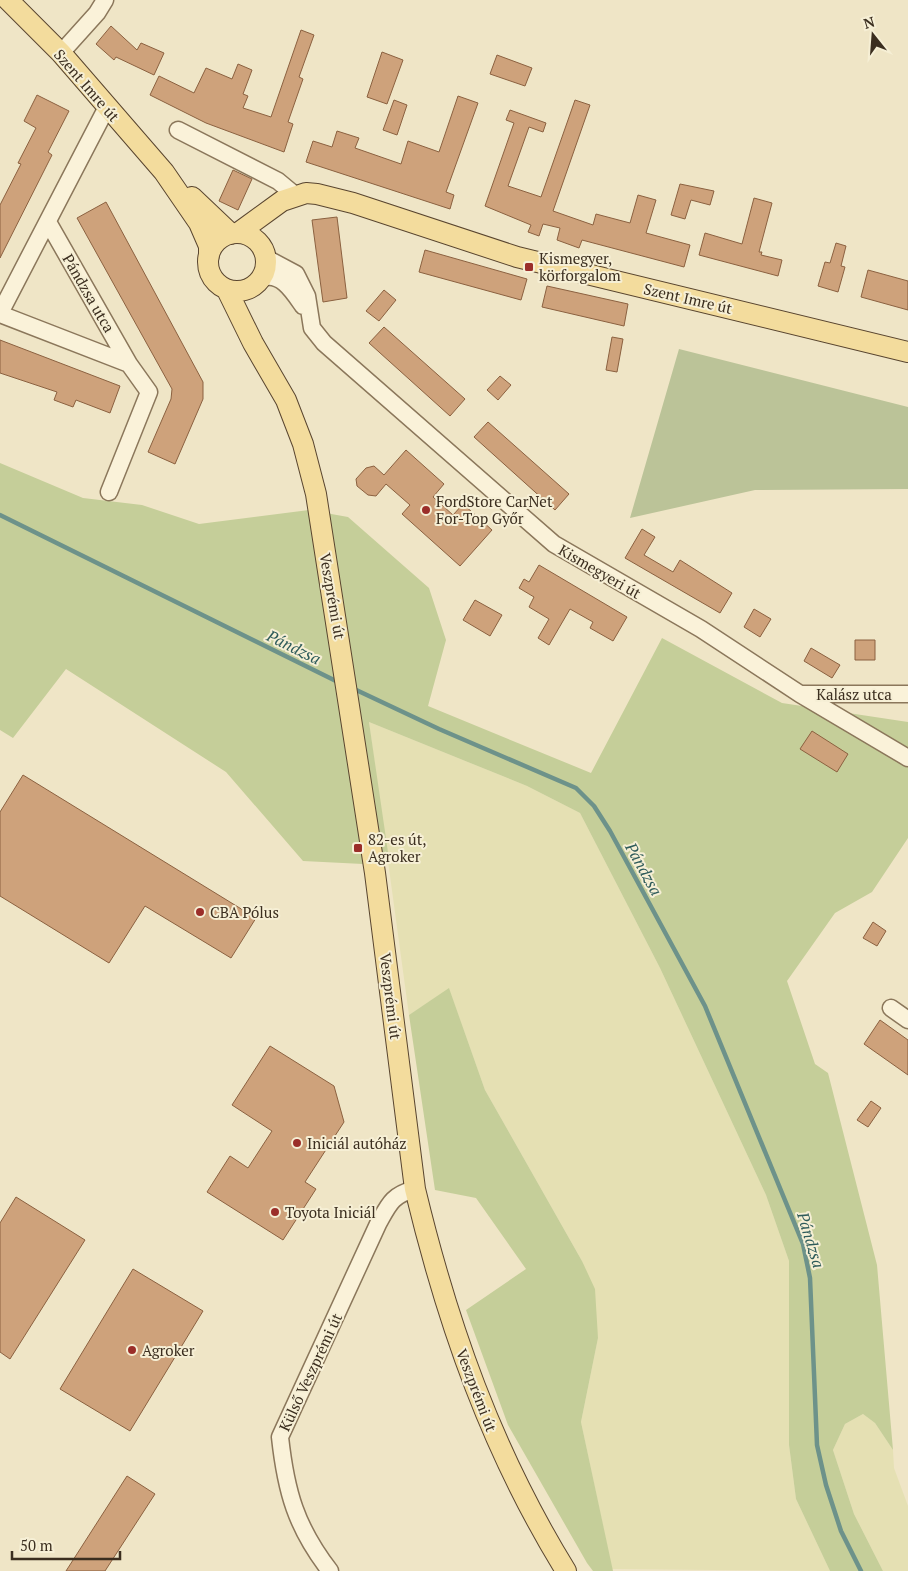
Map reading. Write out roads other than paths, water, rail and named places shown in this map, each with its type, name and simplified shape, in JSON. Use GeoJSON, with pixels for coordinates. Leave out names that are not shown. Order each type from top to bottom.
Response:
{"type":"FeatureCollection","features":[{"type":"Feature","properties":{"kind":"main road","name":"Szent Imre út"},"geometry":{"type":"LineString","coordinates":[[8,0],[61,53],[164,172],[199,223],[209,246],[209,256]]}},
{"type":"Feature","properties":{"kind":"main road","name":"Szent Imre út"},"geometry":{"type":"LineString","coordinates":[[164,172],[234,233],[270,208],[296,196],[306,193],[331,197],[517,257],[908,352]]}},
{"type":"Feature","properties":{"kind":"main road"},"geometry":{"type":"LineString","coordinates":[[264,252],[255,239],[234,233],[218,240],[209,256],[211,276],[217,284],[226,290],[243,291],[260,281],[266,268],[264,252],[268,225],[286,203],[296,196]]}},
{"type":"Feature","properties":{"kind":"main road","name":"Veszprémi út"},"geometry":{"type":"LineString","coordinates":[[260,281],[254,293],[253,314],[278,366],[283,380],[286,400]]}},
{"type":"Feature","properties":{"kind":"main road","name":"Veszprémi út"},"geometry":{"type":"LineString","coordinates":[[226,290],[286,400],[303,444],[316,494],[342,651],[375,873],[415,1189],[440,1285],[461,1353],[482,1406],[523,1497],[566,1571]]}},
{"type":"Feature","properties":{"kind":"street"},"geometry":{"type":"LineString","coordinates":[[61,53],[97,13],[105,0]]}},
{"type":"Feature","properties":{"kind":"street","name":"Pándzsa utca"},"geometry":{"type":"LineString","coordinates":[[107,107],[0,314],[129,364]]}},
{"type":"Feature","properties":{"kind":"street"},"geometry":{"type":"LineString","coordinates":[[178,130],[278,181],[296,196]]}},
{"type":"Feature","properties":{"kind":"street","name":"Pándzsa utca"},"geometry":{"type":"LineString","coordinates":[[48,222],[129,364],[149,392],[109,492]]}},
{"type":"Feature","properties":{"kind":"street","name":"Kismegyeri út"},"geometry":{"type":"LineString","coordinates":[[264,252],[296,274],[307,296],[312,328],[324,343],[554,544],[701,629],[800,694],[908,758]]}},
{"type":"Feature","properties":{"kind":"street","name":"Kismegyeri út"},"geometry":{"type":"LineString","coordinates":[[260,281],[269,276],[290,286],[309,316]]}},
{"type":"Feature","properties":{"kind":"street","name":"Kalász utca"},"geometry":{"type":"LineString","coordinates":[[800,694],[908,694]]}},
{"type":"Feature","properties":{"kind":"street"},"geometry":{"type":"LineString","coordinates":[[891,1008],[908,1020]]}},
{"type":"Feature","properties":{"kind":"street","name":"Külső Veszprémi út"},"geometry":{"type":"LineString","coordinates":[[330,1571],[304,1534],[288,1488],[280,1437],[388,1205],[400,1193],[415,1189]]}},
{"type":"Feature","properties":{"kind":"waterway","name":"Pándzsa"},"geometry":{"type":"LineString","coordinates":[[0,515],[340,683]]}},
{"type":"Feature","properties":{"kind":"waterway","name":"Pándzsa"},"geometry":{"type":"LineString","coordinates":[[352,688],[439,729],[576,788],[594,806],[610,831],[705,1006],[803,1244],[810,1278],[817,1445],[826,1485],[841,1531],[861,1571]]}},
{"type":"Feature","properties":{"kind":"place","name":"Kismegyer, körforgalom"},"geometry":{"type":"Point","coordinates":[529,267]}},
{"type":"Feature","properties":{"kind":"place","name":"FordStore CarNet For-Top Győr"},"geometry":{"type":"Point","coordinates":[426,510]}},
{"type":"Feature","properties":{"kind":"place","name":"82-es út, Agroker"},"geometry":{"type":"Point","coordinates":[358,848]}},
{"type":"Feature","properties":{"kind":"place","name":"CBA Pólus"},"geometry":{"type":"Point","coordinates":[200,912]}},
{"type":"Feature","properties":{"kind":"place","name":"Iniciál autóház"},"geometry":{"type":"Point","coordinates":[297,1143]}},
{"type":"Feature","properties":{"kind":"place","name":"Toyota Iniciál"},"geometry":{"type":"Point","coordinates":[275,1212]}},
{"type":"Feature","properties":{"kind":"place","name":"Agroker"},"geometry":{"type":"Point","coordinates":[132,1350]}}]}
